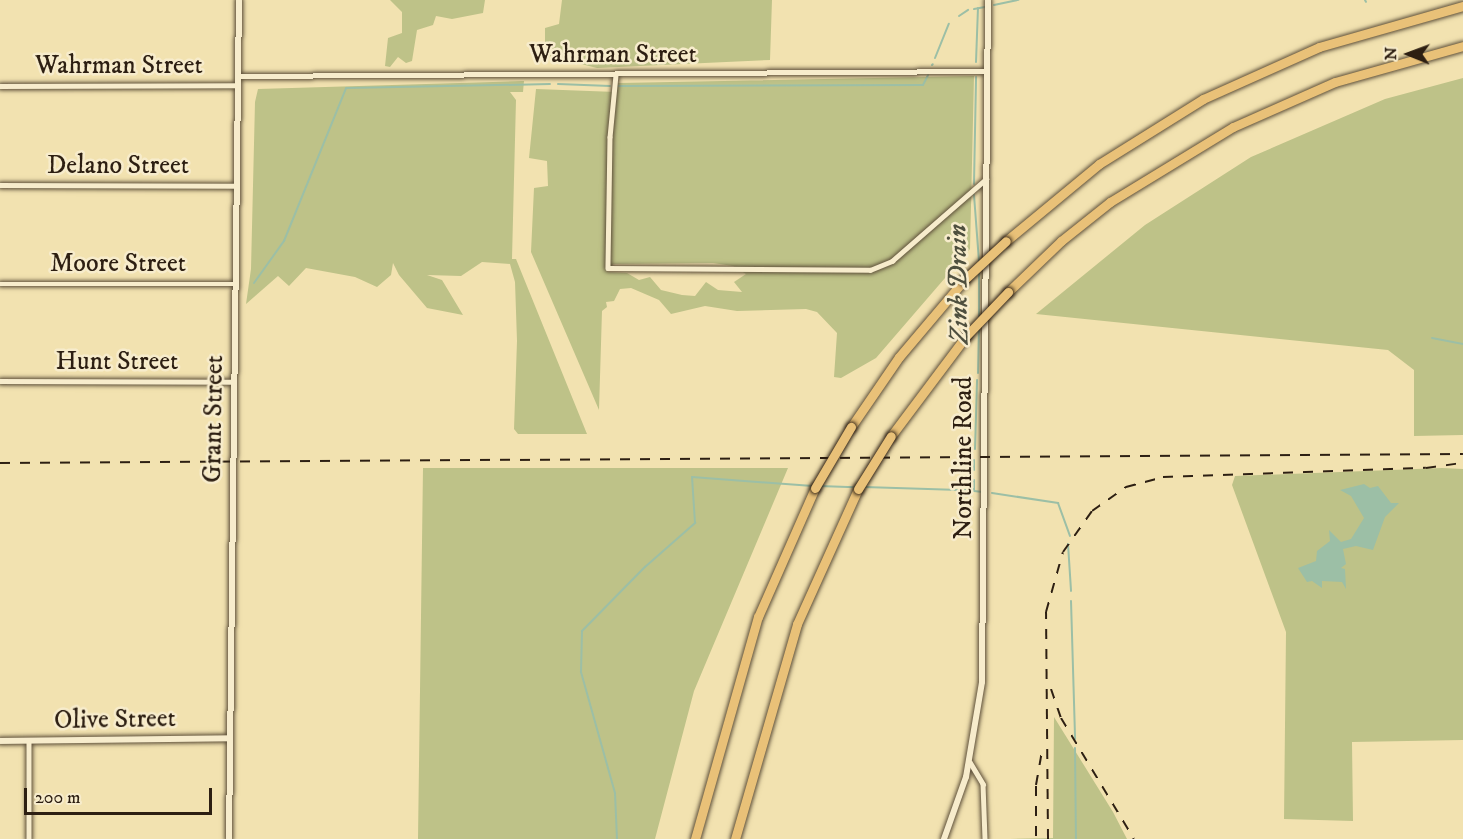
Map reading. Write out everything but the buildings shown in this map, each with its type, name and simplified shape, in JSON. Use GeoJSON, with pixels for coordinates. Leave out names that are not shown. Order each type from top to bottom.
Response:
{"type":"FeatureCollection","features":[{"type":"Feature","properties":{"kind":"highway"},"geometry":{"type":"LineString","coordinates":[[695,839],[758,617],[815,489],[851,427],[899,357],[964,280],[1006,241],[1099,164],[1213,94],[1344,38],[1463,6]]}},
{"type":"Feature","properties":{"kind":"highway"},"geometry":{"type":"LineString","coordinates":[[735,839],[797,624],[858,489],[891,436],[966,336],[1038,261],[1110,202],[1233,127],[1335,82],[1463,46]]}},
{"type":"Feature","properties":{"kind":"street","name":"Grant Street"},"geometry":{"type":"LineString","coordinates":[[229,839],[239,0]]}},
{"type":"Feature","properties":{"kind":"street","name":"Northline Road"},"geometry":{"type":"LineString","coordinates":[[944,839],[970,762],[982,682],[988,0]]}},
{"type":"Feature","properties":{"kind":"street","name":"Wahrman Street"},"geometry":{"type":"LineString","coordinates":[[239,76],[987,71]]}},
{"type":"Feature","properties":{"kind":"street"},"geometry":{"type":"LineString","coordinates":[[616,75],[610,137],[608,268],[870,270],[892,261],[986,179]]}},
{"type":"Feature","properties":{"kind":"street","name":"Wahrman Street"},"geometry":{"type":"LineString","coordinates":[[0,86],[238,85]]}},
{"type":"Feature","properties":{"kind":"street","name":"Delano Street"},"geometry":{"type":"LineString","coordinates":[[0,185],[237,186]]}},
{"type":"Feature","properties":{"kind":"street","name":"Moore Street"},"geometry":{"type":"LineString","coordinates":[[0,284],[235,284]]}},
{"type":"Feature","properties":{"kind":"street","name":"Hunt Street"},"geometry":{"type":"LineString","coordinates":[[0,381],[234,382]]}},
{"type":"Feature","properties":{"kind":"street","name":"Olive Street"},"geometry":{"type":"LineString","coordinates":[[0,741],[230,738]]}},
{"type":"Feature","properties":{"kind":"street"},"geometry":{"type":"LineString","coordinates":[[29,741],[29,839]]}},
{"type":"Feature","properties":{"kind":"street"},"geometry":{"type":"LineString","coordinates":[[970,762],[983,784],[985,839]]}},
{"type":"Feature","properties":{"kind":"shaded area"},"geometry":{"type":"Polygon","coordinates":[[[390,0],[485,0],[483,13],[452,19],[436,16],[433,25],[417,30],[412,61],[406,63],[398,57],[390,67],[385,66],[388,38],[402,33],[402,12],[390,0]]]}},
{"type":"Feature","properties":{"kind":"shaded area"},"geometry":{"type":"Polygon","coordinates":[[[562,0],[772,0],[770,60],[597,68],[545,55],[545,28],[559,24],[562,0]]]}},
{"type":"Feature","properties":{"kind":"shaded area"},"geometry":{"type":"Polygon","coordinates":[[[974,76],[970,249],[876,358],[841,378],[834,377],[837,333],[817,312],[806,309],[737,311],[705,306],[671,314],[659,300],[631,288],[620,289],[614,301],[606,302],[607,307],[602,311],[599,410],[531,252],[534,188],[548,186],[547,161],[529,158],[536,89],[616,92],[618,83],[974,76]],[[713,263],[613,264],[608,272],[627,273],[639,280],[650,277],[661,290],[695,296],[706,282],[718,290],[742,292],[734,282],[746,274],[733,266],[713,263]]]}},
{"type":"Feature","properties":{"kind":"shaded area"},"geometry":{"type":"Polygon","coordinates":[[[1463,78],[1463,435],[1414,436],[1414,370],[1388,350],[1036,314],[1145,225],[1251,157],[1385,99],[1463,78]]]}},
{"type":"Feature","properties":{"kind":"shaded area"},"geometry":{"type":"Polygon","coordinates":[[[524,81],[523,92],[510,92],[516,100],[512,259],[516,259],[587,434],[518,434],[514,429],[517,341],[515,282],[510,264],[482,262],[461,276],[427,275],[442,280],[463,315],[427,308],[399,275],[393,263],[391,275],[377,287],[355,277],[306,268],[289,286],[278,276],[246,304],[251,269],[255,102],[258,89],[524,81]]]}},
{"type":"Feature","properties":{"kind":"shaded area"},"geometry":{"type":"Polygon","coordinates":[[[423,468],[788,468],[694,691],[655,839],[418,839],[423,468]]]}},
{"type":"Feature","properties":{"kind":"shaded area"},"geometry":{"type":"Polygon","coordinates":[[[1463,469],[1463,740],[1352,742],[1353,821],[1284,819],[1286,632],[1232,485],[1235,476],[1463,469]]]}},
{"type":"Feature","properties":{"kind":"shaded area"},"geometry":{"type":"Polygon","coordinates":[[[1364,484],[1370,488],[1378,486],[1391,503],[1399,503],[1385,517],[1373,550],[1356,546],[1343,549],[1346,564],[1341,568],[1345,569],[1346,589],[1342,582],[1322,581],[1322,588],[1312,581],[1307,582],[1298,568],[1316,561],[1317,551],[1330,541],[1329,530],[1341,542],[1351,539],[1364,518],[1351,496],[1340,490],[1364,484]]]}},
{"type":"Feature","properties":{"kind":"shaded area"},"geometry":{"type":"Polygon","coordinates":[[[1054,717],[1113,812],[1127,839],[1010,839],[1053,838],[1054,717]]]}},
{"type":"Feature","properties":{"kind":"waterway","name":"Zink Drain"},"geometry":{"type":"LineString","coordinates":[[994,5],[1018,0]]}},
{"type":"Feature","properties":{"kind":"waterway","name":"Zink Drain"},"geometry":{"type":"LineString","coordinates":[[974,9],[985,7]]}},
{"type":"Feature","properties":{"kind":"waterway","name":"Zink Drain"},"geometry":{"type":"LineString","coordinates":[[976,62],[978,8]]}},
{"type":"Feature","properties":{"kind":"waterway"},"geometry":{"type":"LineString","coordinates":[[959,16],[968,10]]}},
{"type":"Feature","properties":{"kind":"waterway"},"geometry":{"type":"LineString","coordinates":[[935,58],[949,24]]}},
{"type":"Feature","properties":{"kind":"waterway"},"geometry":{"type":"LineString","coordinates":[[617,86],[923,85],[928,75]]}},
{"type":"Feature","properties":{"kind":"waterway","name":"Zink Drain"},"geometry":{"type":"LineString","coordinates":[[974,184],[976,77]]}},
{"type":"Feature","properties":{"kind":"waterway"},"geometry":{"type":"LineString","coordinates":[[254,283],[284,241],[346,88],[550,84]]}},
{"type":"Feature","properties":{"kind":"waterway"},"geometry":{"type":"LineString","coordinates":[[558,84],[610,86]]}},
{"type":"Feature","properties":{"kind":"waterway","name":"Zink Drain"},"geometry":{"type":"LineString","coordinates":[[974,195],[979,262]]}},
{"type":"Feature","properties":{"kind":"waterway","name":"Zink Drain"},"geometry":{"type":"LineString","coordinates":[[979,271],[979,316]]}},
{"type":"Feature","properties":{"kind":"waterway","name":"Zink Drain"},"geometry":{"type":"LineString","coordinates":[[978,373],[979,328]]}},
{"type":"Feature","properties":{"kind":"waterway"},"geometry":{"type":"LineString","coordinates":[[1432,338],[1463,344]]}},
{"type":"Feature","properties":{"kind":"waterway","name":"Zink Drain"},"geometry":{"type":"LineString","coordinates":[[975,449],[977,380]]}},
{"type":"Feature","properties":{"kind":"waterway","name":"Zink Drain"},"geometry":{"type":"LineString","coordinates":[[974,460],[974,470]]}},
{"type":"Feature","properties":{"kind":"waterway"},"geometry":{"type":"LineString","coordinates":[[617,839],[615,793],[581,672],[582,631],[645,567],[695,523],[692,477],[813,486]]}},
{"type":"Feature","properties":{"kind":"waterway","name":"Zink Drain"},"geometry":{"type":"LineString","coordinates":[[974,480],[974,490]]}},
{"type":"Feature","properties":{"kind":"waterway"},"geometry":{"type":"LineString","coordinates":[[819,486],[855,487]]}},
{"type":"Feature","properties":{"kind":"waterway"},"geometry":{"type":"LineString","coordinates":[[864,487],[960,490]]}},
{"type":"Feature","properties":{"kind":"waterway","name":"Zink Drain"},"geometry":{"type":"LineString","coordinates":[[965,490],[983,492]]}},
{"type":"Feature","properties":{"kind":"waterway","name":"Zink Drain"},"geometry":{"type":"LineString","coordinates":[[992,493],[1058,503],[1070,536]]}},
{"type":"Feature","properties":{"kind":"waterway","name":"Zink Drain"},"geometry":{"type":"LineString","coordinates":[[1068,544],[1071,591]]}},
{"type":"Feature","properties":{"kind":"waterway","name":"Zink Drain"},"geometry":{"type":"LineString","coordinates":[[1071,601],[1075,739]]}},
{"type":"Feature","properties":{"kind":"waterway","name":"Zink Drain"},"geometry":{"type":"LineString","coordinates":[[1075,748],[1076,839]]}},
{"type":"Feature","properties":{"kind":"railway"},"geometry":{"type":"LineString","coordinates":[[0,463],[1463,454]]}},
{"type":"Feature","properties":{"kind":"railway"},"geometry":{"type":"LineString","coordinates":[[1048,839],[1046,612],[1063,552],[1092,511],[1126,487],[1163,477],[1426,468],[1461,463]]}},
{"type":"Feature","properties":{"kind":"railway"},"geometry":{"type":"LineString","coordinates":[[1051,689],[1061,718],[1134,839]]}},
{"type":"Feature","properties":{"kind":"railway"},"geometry":{"type":"LineString","coordinates":[[1036,836],[1036,785],[1042,750]]}}]}
